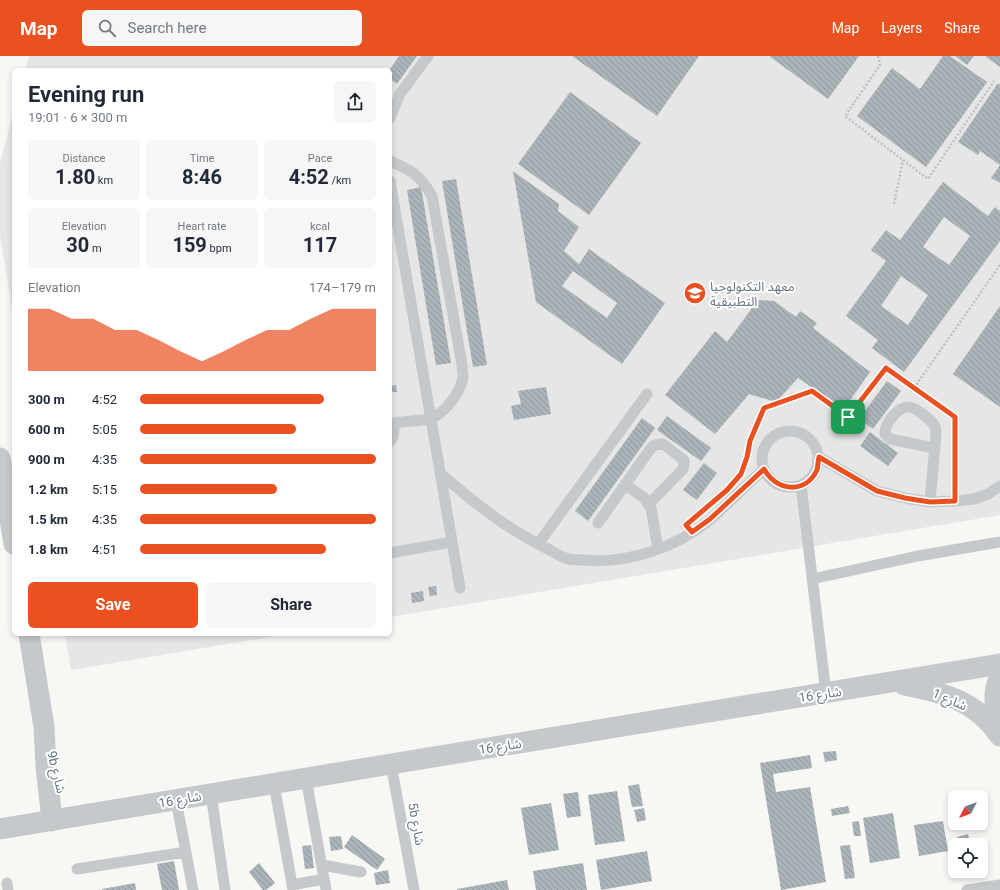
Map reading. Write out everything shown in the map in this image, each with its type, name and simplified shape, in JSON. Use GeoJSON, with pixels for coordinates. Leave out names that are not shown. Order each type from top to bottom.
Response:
{"type":"FeatureCollection","features":[{"type":"Feature","properties":{"kind":"street"},"geometry":{"type":"LineString","coordinates":[[0,458],[12,532]]}},
{"type":"Feature","properties":{"kind":"street","name":"9b شارع"},"geometry":{"type":"LineString","coordinates":[[29,636],[44,727],[52,753],[60,820]]}},
{"type":"Feature","properties":{"kind":"street","name":"شارع 16"},"geometry":{"type":"LineString","coordinates":[[0,830],[1000,664]]}},
{"type":"Feature","properties":{"kind":"street"},"geometry":{"type":"LineString","coordinates":[[1000,677],[995,691],[995,703],[1000,726]]}},
{"type":"Feature","properties":{"kind":"street","name":"شارع 1"},"geometry":{"type":"LineString","coordinates":[[890,682],[935,691],[962,702],[986,719],[1000,736]]}},
{"type":"Feature","properties":{"kind":"lane"},"geometry":{"type":"LineString","coordinates":[[392,113],[400,94],[428,56]]}},
{"type":"Feature","properties":{"kind":"lane"},"geometry":{"type":"LineString","coordinates":[[392,162],[418,176],[425,183],[432,196],[463,378],[459,389],[444,410],[431,418],[393,423],[392,437]]}},
{"type":"Feature","properties":{"kind":"lane"},"geometry":{"type":"LineString","coordinates":[[392,193],[460,588]]}},
{"type":"Feature","properties":{"kind":"lane"},"geometry":{"type":"LineString","coordinates":[[538,544],[647,394]]}},
{"type":"Feature","properties":{"kind":"lane"},"geometry":{"type":"LineString","coordinates":[[930,502],[936,434],[934,424],[912,407],[903,408],[900,410],[886,426],[885,434],[890,439],[934,448]]}},
{"type":"Feature","properties":{"kind":"lane"},"geometry":{"type":"LineString","coordinates":[[784,431],[797,431],[808,436],[816,446],[819,457],[817,469],[811,479],[801,486],[792,487],[775,483],[768,477],[764,469],[762,457],[765,445],[773,436],[784,431]]}},
{"type":"Feature","properties":{"kind":"lane"},"geometry":{"type":"LineString","coordinates":[[598,522],[651,448],[655,445],[663,444],[684,460],[684,466],[683,469],[649,504]]}},
{"type":"Feature","properties":{"kind":"lane"},"geometry":{"type":"LineString","coordinates":[[819,457],[877,491],[905,498],[930,502],[974,499],[988,494],[1000,486]]}},
{"type":"Feature","properties":{"kind":"lane"},"geometry":{"type":"LineString","coordinates":[[440,473],[469,499],[488,513],[538,544],[569,559],[598,561],[628,558],[658,549],[685,536],[710,519],[764,469]]}},
{"type":"Feature","properties":{"kind":"lane"},"geometry":{"type":"LineString","coordinates":[[626,484],[644,498],[649,504],[652,512],[658,549]]}},
{"type":"Feature","properties":{"kind":"lane"},"geometry":{"type":"LineString","coordinates":[[801,486],[826,693]]}},
{"type":"Feature","properties":{"kind":"lane"},"geometry":{"type":"LineString","coordinates":[[392,553],[452,542]]}},
{"type":"Feature","properties":{"kind":"lane"},"geometry":{"type":"LineString","coordinates":[[812,579],[918,556],[1000,542]]}},
{"type":"Feature","properties":{"kind":"lane","name":"5b شارع"},"geometry":{"type":"LineString","coordinates":[[392,764],[414,890]]}},
{"type":"Feature","properties":{"kind":"lane"},"geometry":{"type":"LineString","coordinates":[[274,784],[292,887],[325,885],[306,778]]}},
{"type":"Feature","properties":{"kind":"lane"},"geometry":{"type":"LineString","coordinates":[[211,794],[225,890]]}},
{"type":"Feature","properties":{"kind":"lane"},"geometry":{"type":"LineString","coordinates":[[176,800],[193,890]]}},
{"type":"Feature","properties":{"kind":"lane"},"geometry":{"type":"LineString","coordinates":[[77,869],[186,852]]}},
{"type":"Feature","properties":{"kind":"lane"},"geometry":{"type":"LineString","coordinates":[[322,865],[361,872]]}},
{"type":"Feature","properties":{"kind":"lane"},"geometry":{"type":"LineString","coordinates":[[967,890],[1000,885]]}},
{"type":"Feature","properties":{"kind":"path"},"geometry":{"type":"LineString","coordinates":[[878,56],[880,65],[845,116],[928,178],[994,81]]}},
{"type":"Feature","properties":{"kind":"path"},"geometry":{"type":"LineString","coordinates":[[894,204],[903,160]]}},
{"type":"Feature","properties":{"kind":"path"},"geometry":{"type":"LineString","coordinates":[[914,388],[1000,265]]}},
{"type":"Feature","properties":{"kind":"path"},"geometry":{"type":"LineString","coordinates":[[741,474],[747,457],[750,441],[764,408],[812,391],[848,417],[886,368],[955,417],[955,501]]}},
{"type":"Feature","properties":{"kind":"shaded area","name":"معهد التكنولوجيا التطبيقية"},"geometry":{"type":"Polygon","coordinates":[[[29,56],[1000,56],[1000,515],[392,617],[392,68],[26,68],[29,56]]]}},
{"type":"Feature","properties":{"kind":"shaded area"},"geometry":{"type":"Polygon","coordinates":[[[12,118],[12,309],[0,235],[0,163],[12,118]]]}},
{"type":"Feature","properties":{"kind":"shaded area"},"geometry":{"type":"Polygon","coordinates":[[[65,636],[276,636],[71,670],[65,636]]]}},
{"type":"Feature","properties":{"kind":"building"},"geometry":{"type":"Polygon","coordinates":[[[399,56],[417,56],[397,84],[392,80],[392,68],[391,68],[399,56]]]}},
{"type":"Feature","properties":{"kind":"building"},"geometry":{"type":"Polygon","coordinates":[[[572,56],[699,56],[657,116],[572,56]]]}},
{"type":"Feature","properties":{"kind":"building"},"geometry":{"type":"Polygon","coordinates":[[[769,56],[859,56],[828,99],[769,56]]]}},
{"type":"Feature","properties":{"kind":"building"},"geometry":{"type":"Polygon","coordinates":[[[943,56],[950,56],[987,82],[926,167],[857,116],[892,68],[920,89],[943,56]]]}},
{"type":"Feature","properties":{"kind":"building"},"geometry":{"type":"Polygon","coordinates":[[[955,56],[974,56],[967,65],[955,56]]]}},
{"type":"Feature","properties":{"kind":"building"},"geometry":{"type":"Polygon","coordinates":[[[985,56],[1000,56],[1000,67],[985,56]]]}},
{"type":"Feature","properties":{"kind":"building"},"geometry":{"type":"Polygon","coordinates":[[[998,83],[1000,85],[1000,165],[980,151],[978,155],[958,142],[998,83]]]}},
{"type":"Feature","properties":{"kind":"building"},"geometry":{"type":"Polygon","coordinates":[[[570,92],[641,143],[589,215],[518,164],[570,92]]]}},
{"type":"Feature","properties":{"kind":"building"},"geometry":{"type":"Polygon","coordinates":[[[1000,165],[1000,183],[991,178],[1000,165]]]}},
{"type":"Feature","properties":{"kind":"building"},"geometry":{"type":"Polygon","coordinates":[[[513,171],[559,204],[558,211],[579,227],[564,251],[579,264],[589,249],[665,303],[622,364],[536,302],[513,171]],[[573,271],[562,286],[607,318],[617,303],[573,271]]]}},
{"type":"Feature","properties":{"kind":"building"},"geometry":{"type":"Polygon","coordinates":[[[456,179],[487,365],[473,367],[442,181],[456,179]]]}},
{"type":"Feature","properties":{"kind":"building"},"geometry":{"type":"Polygon","coordinates":[[[943,182],[988,216],[995,207],[1000,211],[1000,241],[904,372],[872,348],[878,340],[846,316],[886,261],[871,250],[886,230],[900,240],[943,182]],[[944,217],[923,247],[949,265],[970,236],[944,217]],[[901,276],[881,306],[908,325],[928,295],[901,276]]]}},
{"type":"Feature","properties":{"kind":"building"},"geometry":{"type":"Polygon","coordinates":[[[421,187],[451,363],[436,365],[407,190],[421,187]]]}},
{"type":"Feature","properties":{"kind":"building"},"geometry":{"type":"Polygon","coordinates":[[[758,300],[774,301],[796,317],[800,311],[817,323],[813,328],[870,372],[844,409],[798,378],[776,402],[749,394],[715,434],[665,395],[715,331],[727,342],[758,300]]]}},
{"type":"Feature","properties":{"kind":"building"},"geometry":{"type":"Polygon","coordinates":[[[1000,306],[1000,407],[953,374],[1000,306]]]}},
{"type":"Feature","properties":{"kind":"building"},"geometry":{"type":"Polygon","coordinates":[[[887,381],[901,391],[873,429],[859,419],[887,381]]]}},
{"type":"Feature","properties":{"kind":"building"},"geometry":{"type":"Polygon","coordinates":[[[396,385],[397,392],[392,392],[392,386],[396,385]]]}},
{"type":"Feature","properties":{"kind":"building"},"geometry":{"type":"Polygon","coordinates":[[[546,387],[551,414],[514,420],[511,406],[521,404],[518,391],[546,387]]]}},
{"type":"Feature","properties":{"kind":"building"},"geometry":{"type":"Polygon","coordinates":[[[667,416],[711,448],[701,461],[657,430],[667,416]]]}},
{"type":"Feature","properties":{"kind":"building"},"geometry":{"type":"Polygon","coordinates":[[[642,418],[655,428],[588,521],[575,511],[642,418]]]}},
{"type":"Feature","properties":{"kind":"building"},"geometry":{"type":"Polygon","coordinates":[[[870,432],[898,453],[888,466],[860,446],[870,432]]]}},
{"type":"Feature","properties":{"kind":"building"},"geometry":{"type":"Polygon","coordinates":[[[704,463],[717,473],[697,500],[683,490],[704,463]]]}},
{"type":"Feature","properties":{"kind":"building"},"geometry":{"type":"Polygon","coordinates":[[[436,586],[437,595],[430,596],[428,587],[436,586]]]}},
{"type":"Feature","properties":{"kind":"building"},"geometry":{"type":"Polygon","coordinates":[[[423,591],[424,601],[412,603],[411,593],[423,591]]]}},
{"type":"Feature","properties":{"kind":"building"},"geometry":{"type":"Polygon","coordinates":[[[836,751],[837,760],[825,762],[823,752],[836,751]]]}},
{"type":"Feature","properties":{"kind":"building"},"geometry":{"type":"Polygon","coordinates":[[[810,755],[812,768],[773,774],[776,792],[810,787],[826,882],[781,890],[760,763],[810,755]]]}},
{"type":"Feature","properties":{"kind":"building"},"geometry":{"type":"Polygon","coordinates":[[[639,784],[643,806],[632,807],[628,786],[639,784]]]}},
{"type":"Feature","properties":{"kind":"building"},"geometry":{"type":"Polygon","coordinates":[[[617,791],[625,841],[595,845],[588,795],[617,791]]]}},
{"type":"Feature","properties":{"kind":"building"},"geometry":{"type":"Polygon","coordinates":[[[578,792],[581,816],[567,818],[563,794],[578,792]]]}},
{"type":"Feature","properties":{"kind":"building"},"geometry":{"type":"Polygon","coordinates":[[[551,803],[559,850],[529,855],[521,808],[551,803]]]}},
{"type":"Feature","properties":{"kind":"building"},"geometry":{"type":"Polygon","coordinates":[[[848,806],[850,813],[832,816],[831,809],[848,806]]]}},
{"type":"Feature","properties":{"kind":"building"},"geometry":{"type":"Polygon","coordinates":[[[644,808],[646,820],[637,822],[634,810],[644,808]]]}},
{"type":"Feature","properties":{"kind":"building"},"geometry":{"type":"Polygon","coordinates":[[[893,813],[900,858],[870,863],[863,818],[893,813]]]}},
{"type":"Feature","properties":{"kind":"building"},"geometry":{"type":"Polygon","coordinates":[[[859,821],[861,836],[854,836],[852,822],[859,821]]]}},
{"type":"Feature","properties":{"kind":"building"},"geometry":{"type":"Polygon","coordinates":[[[943,821],[948,851],[919,856],[914,825],[943,821]]]}},
{"type":"Feature","properties":{"kind":"building"},"geometry":{"type":"Polygon","coordinates":[[[968,834],[969,838],[957,838],[968,834]]]}},
{"type":"Feature","properties":{"kind":"building"},"geometry":{"type":"Polygon","coordinates":[[[352,835],[385,859],[377,870],[344,847],[352,835]]]}},
{"type":"Feature","properties":{"kind":"building"},"geometry":{"type":"Polygon","coordinates":[[[341,836],[343,849],[331,851],[329,837],[341,836]]]}},
{"type":"Feature","properties":{"kind":"building"},"geometry":{"type":"Polygon","coordinates":[[[311,845],[314,868],[305,869],[302,846],[311,845]]]}},
{"type":"Feature","properties":{"kind":"building"},"geometry":{"type":"Polygon","coordinates":[[[850,845],[855,878],[845,879],[840,846],[850,845]]]}},
{"type":"Feature","properties":{"kind":"building"},"geometry":{"type":"Polygon","coordinates":[[[647,851],[652,881],[601,890],[596,860],[647,851]]]}},
{"type":"Feature","properties":{"kind":"building"},"geometry":{"type":"Polygon","coordinates":[[[174,861],[179,890],[162,890],[157,864],[174,861]]]}},
{"type":"Feature","properties":{"kind":"building"},"geometry":{"type":"Polygon","coordinates":[[[259,863],[275,883],[266,890],[263,890],[249,872],[259,863]]]}},
{"type":"Feature","properties":{"kind":"building"},"geometry":{"type":"Polygon","coordinates":[[[583,863],[587,890],[536,890],[533,871],[583,863]]]}},
{"type":"Feature","properties":{"kind":"building"},"geometry":{"type":"Polygon","coordinates":[[[388,870],[390,883],[376,885],[374,873],[388,870]]]}},
{"type":"Feature","properties":{"kind":"building"},"geometry":{"type":"Polygon","coordinates":[[[507,880],[509,890],[457,890],[457,889],[507,880]]]}},
{"type":"Feature","properties":{"kind":"building"},"geometry":{"type":"Polygon","coordinates":[[[135,883],[136,890],[102,890],[102,889],[135,883]]]}},
{"type":"Feature","properties":{"kind":"place","name":"معهد التكنولوجيا التطبيقية"},"geometry":{"type":"Point","coordinates":[695,293]}},
{"type":"Feature","properties":{"kind":"route"},"geometry":{"type":"LineString","coordinates":[[886,368],[955,417],[955,501],[930,502],[877,491],[819,457],[817,469],[811,479],[801,486],[783,486],[775,483],[768,477],[764,469],[710,519],[692,532],[686,525],[727,490],[741,474],[747,457],[750,441],[764,408],[812,391],[848,417],[886,368]]}}]}
